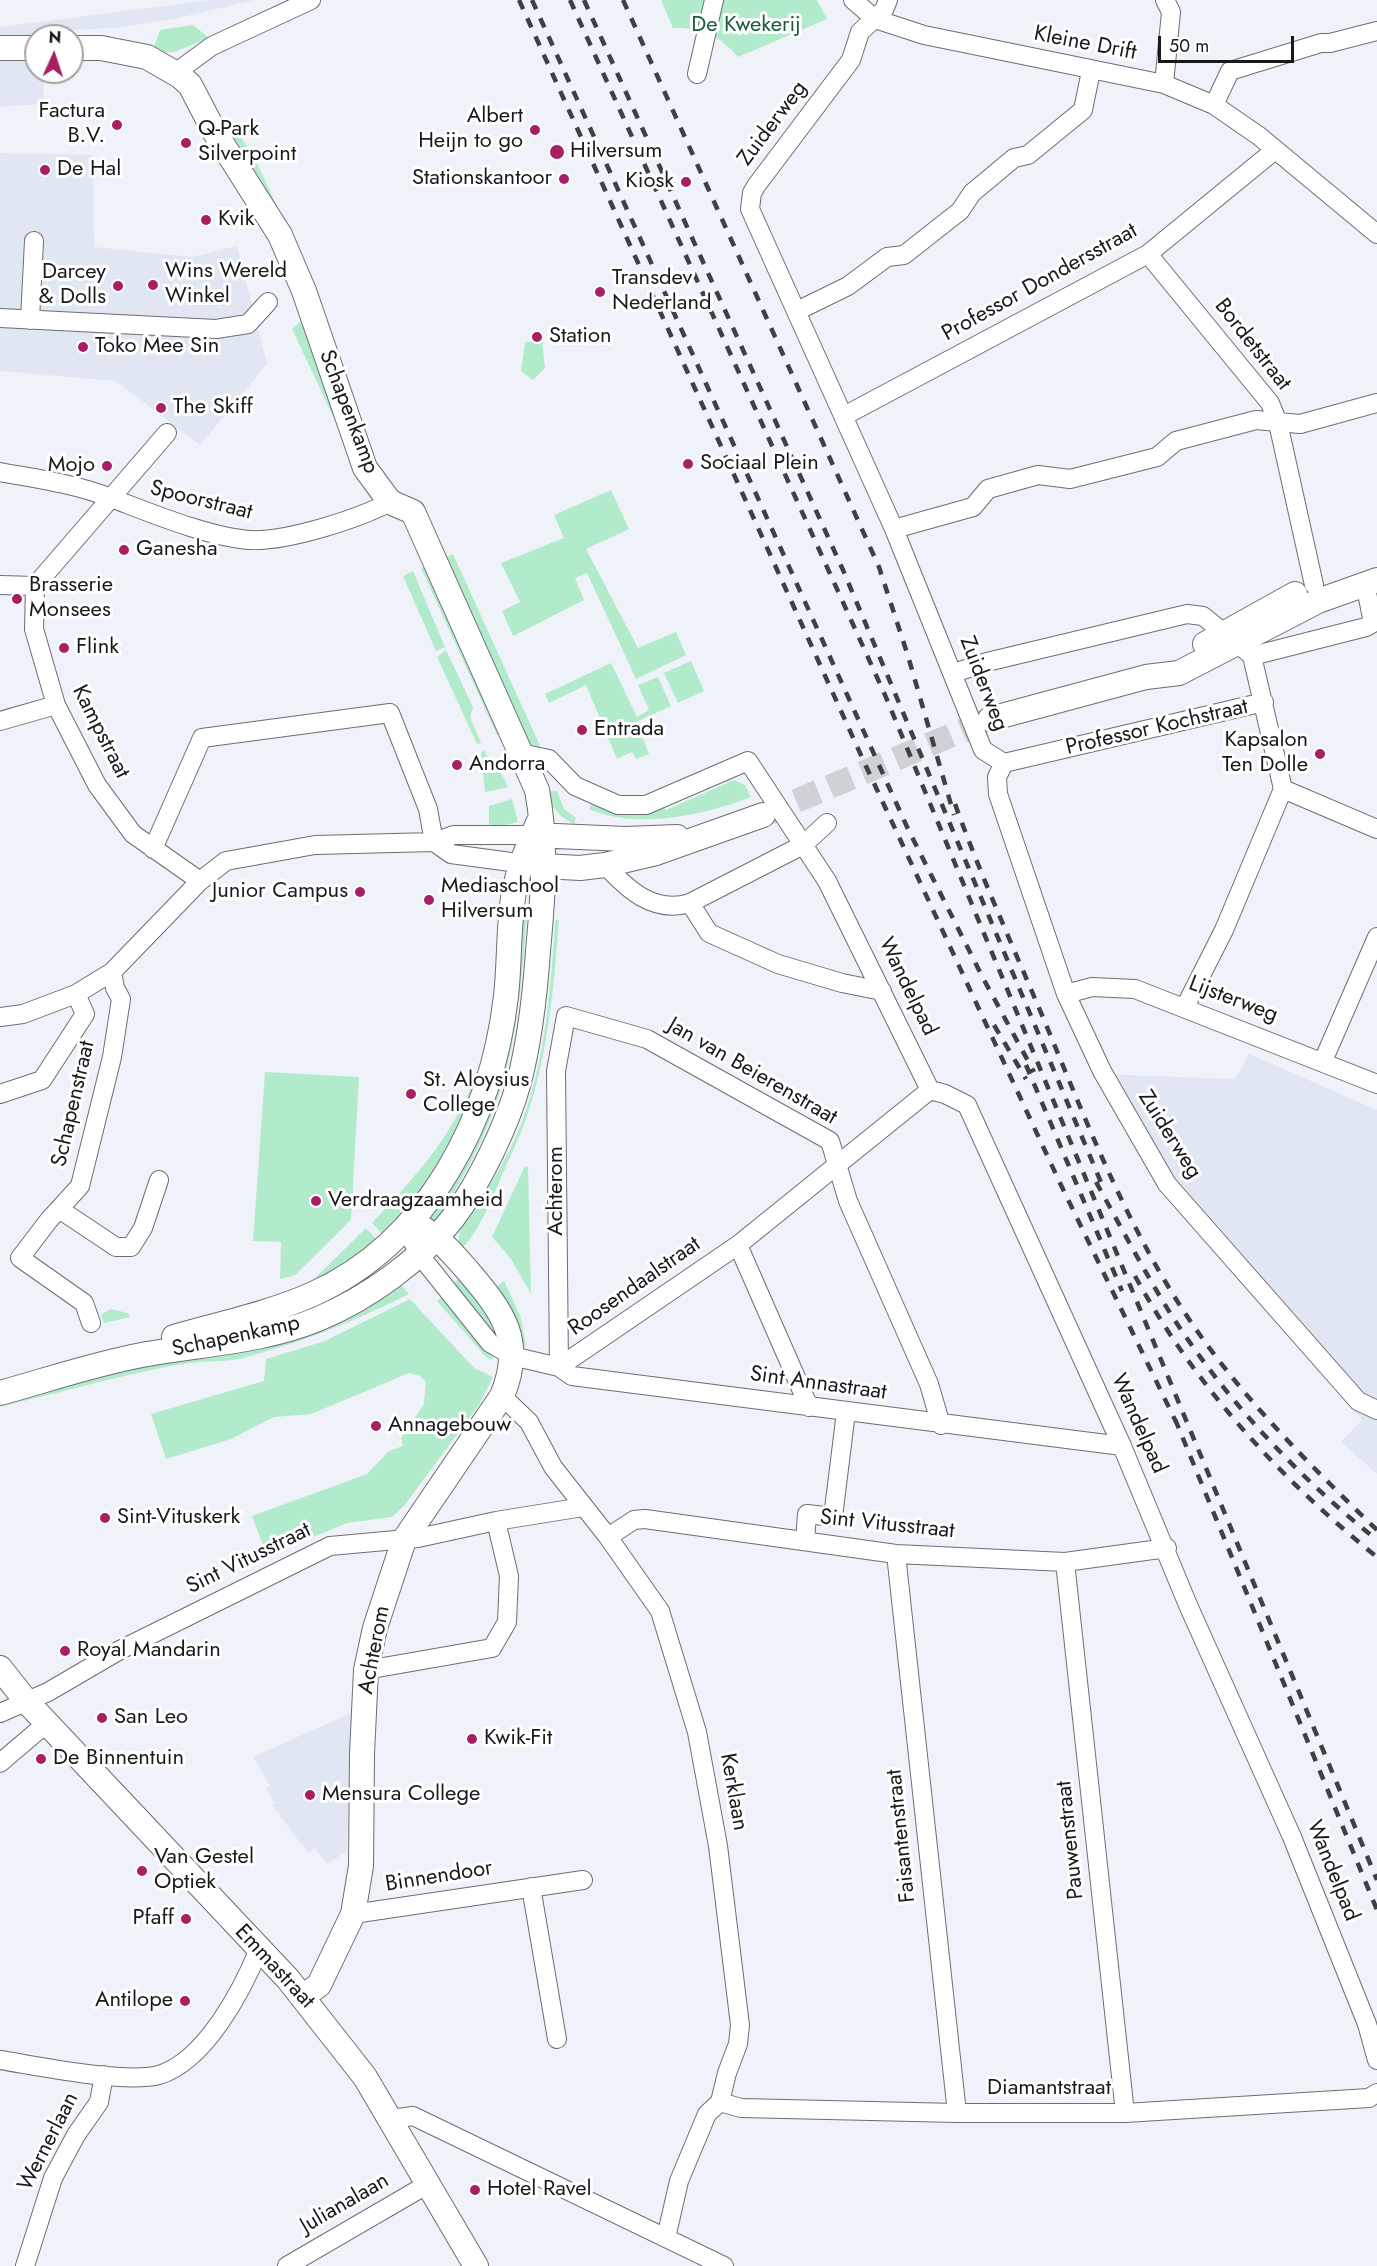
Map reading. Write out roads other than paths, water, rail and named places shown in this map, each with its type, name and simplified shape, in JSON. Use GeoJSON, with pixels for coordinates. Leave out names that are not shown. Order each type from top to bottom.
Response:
{"type":"FeatureCollection","features":[{"type":"Feature","properties":{"kind":"main road"},"geometry":{"type":"LineString","coordinates":[[0,48],[24,48]]}},
{"type":"Feature","properties":{"kind":"main road","name":"Schapenkamp"},"geometry":{"type":"LineString","coordinates":[[0,1393],[140,1356],[274,1333],[318,1319],[368,1292],[418,1253],[454,1217],[497,1142],[519,1082],[533,1013],[532,865],[538,829],[537,790],[413,512],[390,502],[364,468],[304,291],[280,235],[214,131],[190,85],[175,73],[147,57],[101,48],[84,48]]}},
{"type":"Feature","properties":{"kind":"main road"},"geometry":{"type":"LineString","coordinates":[[1238,645],[1314,585],[1373,578]]}},
{"type":"Feature","properties":{"kind":"main road"},"geometry":{"type":"LineString","coordinates":[[990,719],[1146,677],[1179,673],[1238,645],[1318,601],[1373,578]]}},
{"type":"Feature","properties":{"kind":"main road"},"geometry":{"type":"LineString","coordinates":[[532,865],[580,868],[605,865],[656,853],[763,815]]}},
{"type":"Feature","properties":{"kind":"main road"},"geometry":{"type":"LineString","coordinates":[[538,829],[625,839],[700,836]]}},
{"type":"Feature","properties":{"kind":"main road","name":"Schapenkamp"},"geometry":{"type":"LineString","coordinates":[[0,1377],[29,1374],[170,1339],[312,1295],[349,1275],[410,1225],[457,1158],[486,1090],[506,997],[514,894],[532,865]]}},
{"type":"Feature","properties":{"kind":"main road","name":"Achterom"},"geometry":{"type":"LineString","coordinates":[[303,1997],[319,1985],[354,1914],[360,1866],[366,1670],[375,1628],[404,1540],[502,1396],[512,1374],[510,1335],[495,1303],[436,1237],[410,1225]]}},
{"type":"Feature","properties":{"kind":"main road","name":"Emmastraat"},"geometry":{"type":"LineString","coordinates":[[0,1668],[27,1702],[303,1997],[365,2077],[476,2266]]}},
{"type":"Feature","properties":{"kind":"street"},"geometry":{"type":"LineString","coordinates":[[175,73],[212,46],[290,5],[311,0]]}},
{"type":"Feature","properties":{"kind":"street"},"geometry":{"type":"LineString","coordinates":[[697,74],[714,0]]}},
{"type":"Feature","properties":{"kind":"street","name":"Kleine Drift"},"geometry":{"type":"LineString","coordinates":[[853,0],[875,19],[924,35],[1091,71],[1164,84],[1214,105],[1275,150],[1377,234]]}},
{"type":"Feature","properties":{"kind":"street","name":"Zuiderweg"},"geometry":{"type":"LineString","coordinates":[[888,0],[884,10],[860,32],[850,60],[752,193],[750,209],[894,529],[954,673],[983,750],[1004,763],[997,777],[998,794],[1066,994],[1102,1071],[1167,1184],[1358,1401],[1377,1410]]}},
{"type":"Feature","properties":{"kind":"street"},"geometry":{"type":"LineString","coordinates":[[1164,84],[1172,12],[1165,0]]}},
{"type":"Feature","properties":{"kind":"street"},"geometry":{"type":"LineString","coordinates":[[1214,105],[1230,71],[1321,43],[1330,43],[1377,31]]}},
{"type":"Feature","properties":{"kind":"street"},"geometry":{"type":"LineString","coordinates":[[797,311],[848,285],[887,257],[904,255],[960,211],[972,193],[1005,165],[1014,158],[1028,155],[1083,110],[1091,71]]}},
{"type":"Feature","properties":{"kind":"street","name":"Professor Dondersstraat"},"geometry":{"type":"LineString","coordinates":[[844,416],[1148,254],[1275,150]]}},
{"type":"Feature","properties":{"kind":"street"},"geometry":{"type":"LineString","coordinates":[[30,320],[34,241]]}},
{"type":"Feature","properties":{"kind":"street","name":"Bordetstraat"},"geometry":{"type":"LineString","coordinates":[[1148,254],[1270,403],[1278,423],[1314,585]]}},
{"type":"Feature","properties":{"kind":"street"},"geometry":{"type":"LineString","coordinates":[[0,318],[216,329],[248,324],[268,302]]}},
{"type":"Feature","properties":{"kind":"street"},"geometry":{"type":"LineString","coordinates":[[894,529],[973,507],[988,489],[1038,475],[1070,479],[1156,457],[1176,441],[1256,420],[1300,424],[1377,403]]}},
{"type":"Feature","properties":{"kind":"street"},"geometry":{"type":"LineString","coordinates":[[0,585],[35,586],[167,433]]}},
{"type":"Feature","properties":{"kind":"street","name":"Spoorstraat"},"geometry":{"type":"LineString","coordinates":[[0,472],[88,490],[136,509],[226,536],[251,540],[273,538],[356,518],[390,502]]}},
{"type":"Feature","properties":{"kind":"street"},"geometry":{"type":"LineString","coordinates":[[954,673],[987,662],[1187,614],[1203,616],[1238,645],[1366,627],[1373,623],[1373,578]]}},
{"type":"Feature","properties":{"kind":"street","name":"Kampstraat"},"geometry":{"type":"LineString","coordinates":[[35,586],[34,629],[56,705],[97,785],[133,834],[200,881]]}},
{"type":"Feature","properties":{"kind":"street","name":"Professor Kochstraat"},"geometry":{"type":"LineString","coordinates":[[1004,763],[1264,702],[1238,645]]}},
{"type":"Feature","properties":{"kind":"street"},"geometry":{"type":"LineString","coordinates":[[1185,1007],[1224,930],[1283,789],[1264,702]]}},
{"type":"Feature","properties":{"kind":"street"},"geometry":{"type":"LineString","coordinates":[[0,721],[56,705]]}},
{"type":"Feature","properties":{"kind":"street"},"geometry":{"type":"LineString","coordinates":[[153,849],[202,738],[390,713],[428,809],[434,842],[451,854],[532,865]]}},
{"type":"Feature","properties":{"kind":"street","name":"Wandelpad"},"geometry":{"type":"LineString","coordinates":[[520,753],[549,759],[575,786],[618,805],[646,805],[748,760],[827,881],[930,1090],[945,1094],[967,1105],[1122,1446],[1167,1548],[1188,1605],[1292,1837],[1363,2014],[1377,2060]]}},
{"type":"Feature","properties":{"kind":"street"},"geometry":{"type":"LineString","coordinates":[[1283,789],[1377,829]]}},
{"type":"Feature","properties":{"kind":"street"},"geometry":{"type":"LineString","coordinates":[[605,865],[638,895],[661,906],[675,907],[690,903],[803,844],[827,823]]}},
{"type":"Feature","properties":{"kind":"street"},"geometry":{"type":"LineString","coordinates":[[0,1017],[23,1014],[76,994],[112,972],[200,881],[226,861],[253,854],[315,844],[434,842],[454,835],[538,829]]}},
{"type":"Feature","properties":{"kind":"street"},"geometry":{"type":"LineString","coordinates":[[690,903],[709,933],[778,964],[842,983],[882,991]]}},
{"type":"Feature","properties":{"kind":"street"},"geometry":{"type":"LineString","coordinates":[[1323,1061],[1376,940]]}},
{"type":"Feature","properties":{"kind":"street","name":"Schapenstraat"},"geometry":{"type":"LineString","coordinates":[[91,1323],[92,1303],[20,1258],[80,1186],[112,1057],[121,999],[115,988],[112,972]]}},
{"type":"Feature","properties":{"kind":"street","name":"Lijsterweg"},"geometry":{"type":"LineString","coordinates":[[1066,994],[1092,987],[1135,989],[1377,1084]]}},
{"type":"Feature","properties":{"kind":"street"},"geometry":{"type":"LineString","coordinates":[[0,1094],[42,1080],[85,1014],[76,994]]}},
{"type":"Feature","properties":{"kind":"street","name":"Jan van Beierenstraat"},"geometry":{"type":"LineString","coordinates":[[566,1016],[647,1039],[830,1141],[848,1201],[929,1384],[941,1425]]}},
{"type":"Feature","properties":{"kind":"street","name":"Achterom"},"geometry":{"type":"LineString","coordinates":[[559,1367],[556,1071],[566,1016]]}},
{"type":"Feature","properties":{"kind":"street","name":"Roosendaalstraat"},"geometry":{"type":"LineString","coordinates":[[559,1367],[738,1245],[930,1090]]}},
{"type":"Feature","properties":{"kind":"street"},"geometry":{"type":"LineString","coordinates":[[60,1209],[116,1247],[131,1247],[142,1228],[159,1180]]}},
{"type":"Feature","properties":{"kind":"street"},"geometry":{"type":"LineString","coordinates":[[410,1225],[418,1253],[490,1343],[512,1356]]}},
{"type":"Feature","properties":{"kind":"street","name":"Roosendaalstraat"},"geometry":{"type":"LineString","coordinates":[[738,1245],[809,1407]]}},
{"type":"Feature","properties":{"kind":"street","name":"Sint Annastraat"},"geometry":{"type":"LineString","coordinates":[[512,1356],[559,1367],[572,1376],[941,1425],[1122,1446]]}},
{"type":"Feature","properties":{"kind":"street","name":"Kerklaan"},"geometry":{"type":"LineString","coordinates":[[502,1396],[529,1422],[553,1467],[608,1537],[660,1611],[697,1732],[718,1846],[739,2015],[738,2044],[727,2073],[720,2102],[707,2114],[679,2181],[666,2238]]}},
{"type":"Feature","properties":{"kind":"street"},"geometry":{"type":"LineString","coordinates":[[805,1541],[807,1514],[833,1517],[846,1412]]}},
{"type":"Feature","properties":{"kind":"street","name":"Sint Vitusstraat"},"geometry":{"type":"LineString","coordinates":[[27,1702],[120,1650],[330,1546],[404,1540],[496,1521],[583,1508]]}},
{"type":"Feature","properties":{"kind":"street","name":"Sint Vitusstraat"},"geometry":{"type":"LineString","coordinates":[[608,1537],[634,1520],[645,1519],[896,1554],[1065,1562],[1167,1548]]}},
{"type":"Feature","properties":{"kind":"street"},"geometry":{"type":"LineString","coordinates":[[366,1670],[492,1648],[507,1622],[509,1576],[496,1521]]}},
{"type":"Feature","properties":{"kind":"street","name":"Faisantenstraat"},"geometry":{"type":"LineString","coordinates":[[896,1554],[957,2113]]}},
{"type":"Feature","properties":{"kind":"street","name":"Pauwenstraat"},"geometry":{"type":"LineString","coordinates":[[1065,1562],[1125,2113]]}},
{"type":"Feature","properties":{"kind":"street"},"geometry":{"type":"LineString","coordinates":[[0,1713],[27,1702]]}},
{"type":"Feature","properties":{"kind":"street"},"geometry":{"type":"LineString","coordinates":[[0,1763],[47,1723]]}},
{"type":"Feature","properties":{"kind":"street","name":"Binnendoor"},"geometry":{"type":"LineString","coordinates":[[354,1914],[583,1880]]}},
{"type":"Feature","properties":{"kind":"street"},"geometry":{"type":"LineString","coordinates":[[531,1887],[557,2039]]}},
{"type":"Feature","properties":{"kind":"street"},"geometry":{"type":"LineString","coordinates":[[0,2060],[104,2075],[156,2075],[182,2062],[220,2022],[258,1949]]}},
{"type":"Feature","properties":{"kind":"street","name":"Wernerlaan"},"geometry":{"type":"LineString","coordinates":[[25,2266],[53,2178],[76,2135],[99,2102],[104,2075]]}},
{"type":"Feature","properties":{"kind":"street","name":"Diamantstraat"},"geometry":{"type":"LineString","coordinates":[[720,2102],[741,2108],[957,2113],[1125,2113],[1369,2098],[1377,2093]]}},
{"type":"Feature","properties":{"kind":"street"},"geometry":{"type":"LineString","coordinates":[[389,2119],[412,2116],[724,2266]]}},
{"type":"Feature","properties":{"kind":"street","name":"Julianalaan"},"geometry":{"type":"LineString","coordinates":[[286,2266],[428,2184]]}},
{"type":"Feature","properties":{"kind":"tunnel"},"geometry":{"type":"LineString","coordinates":[[763,815],[990,719]]}},
{"type":"Feature","properties":{"kind":"railway"},"geometry":{"type":"LineString","coordinates":[[519,0],[865,764],[1060,1183],[1178,1426]]}},
{"type":"Feature","properties":{"kind":"railway"},"geometry":{"type":"LineString","coordinates":[[532,0],[908,829],[983,978],[1034,1072]]}},
{"type":"Feature","properties":{"kind":"railway"},"geometry":{"type":"LineString","coordinates":[[570,0],[885,695],[1377,1880]]}},
{"type":"Feature","properties":{"kind":"railway"},"geometry":{"type":"LineString","coordinates":[[584,0],[843,570],[1103,1187]]}},
{"type":"Feature","properties":{"kind":"railway"},"geometry":{"type":"LineString","coordinates":[[623,0],[879,567],[908,656],[954,815]]}},
{"type":"Feature","properties":{"kind":"railway"},"geometry":{"type":"LineString","coordinates":[[955,804],[1097,1146],[1154,1262],[1200,1335],[1240,1387],[1307,1460],[1377,1530]]}},
{"type":"Feature","properties":{"kind":"railway"},"geometry":{"type":"LineString","coordinates":[[994,1025],[1026,1079]]}},
{"type":"Feature","properties":{"kind":"railway"},"geometry":{"type":"LineString","coordinates":[[1026,1065],[1122,1291]]}},
{"type":"Feature","properties":{"kind":"railway"},"geometry":{"type":"LineString","coordinates":[[1096,1182],[1162,1300],[1216,1378],[1240,1408],[1292,1464],[1377,1540]]}},
{"type":"Feature","properties":{"kind":"railway"},"geometry":{"type":"LineString","coordinates":[[1135,1276],[1184,1355],[1242,1428],[1307,1496],[1377,1557]]}},
{"type":"Feature","properties":{"kind":"railway"},"geometry":{"type":"LineString","coordinates":[[1175,1419],[1377,1910]]}},
{"type":"Feature","properties":{"kind":"place","name":"Factura B.V."},"geometry":{"type":"Point","coordinates":[117,125]}},
{"type":"Feature","properties":{"kind":"place","name":"Albert Heijn to go"},"geometry":{"type":"Point","coordinates":[535,130]}},
{"type":"Feature","properties":{"kind":"place","name":"Q-Park Silverpoint"},"geometry":{"type":"Point","coordinates":[186,143]}},
{"type":"Feature","properties":{"kind":"place","name":"Hilversum"},"geometry":{"type":"Point","coordinates":[557,152]}},
{"type":"Feature","properties":{"kind":"place","name":"De Hal"},"geometry":{"type":"Point","coordinates":[45,170]}},
{"type":"Feature","properties":{"kind":"place","name":"Stationskantoor"},"geometry":{"type":"Point","coordinates":[564,179]}},
{"type":"Feature","properties":{"kind":"place","name":"Kiosk"},"geometry":{"type":"Point","coordinates":[686,182]}},
{"type":"Feature","properties":{"kind":"place","name":"Kvik"},"geometry":{"type":"Point","coordinates":[206,220]}},
{"type":"Feature","properties":{"kind":"place","name":"Wins Wereld Winkel"},"geometry":{"type":"Point","coordinates":[153,285]}},
{"type":"Feature","properties":{"kind":"place","name":"Darcey & Dolls"},"geometry":{"type":"Point","coordinates":[118,286]}},
{"type":"Feature","properties":{"kind":"place","name":"Transdev Nederland"},"geometry":{"type":"Point","coordinates":[600,292]}},
{"type":"Feature","properties":{"kind":"place","name":"Station"},"geometry":{"type":"Point","coordinates":[537,337]}},
{"type":"Feature","properties":{"kind":"place","name":"Toko Mee Sin"},"geometry":{"type":"Point","coordinates":[83,347]}},
{"type":"Feature","properties":{"kind":"place","name":"The Skiff"},"geometry":{"type":"Point","coordinates":[161,408]}},
{"type":"Feature","properties":{"kind":"place","name":"Sociaal Plein"},"geometry":{"type":"Point","coordinates":[688,464]}},
{"type":"Feature","properties":{"kind":"place","name":"Mojo"},"geometry":{"type":"Point","coordinates":[107,466]}},
{"type":"Feature","properties":{"kind":"place","name":"Ganesha"},"geometry":{"type":"Point","coordinates":[124,550]}},
{"type":"Feature","properties":{"kind":"place","name":"Brasserie Monsees"},"geometry":{"type":"Point","coordinates":[17,599]}},
{"type":"Feature","properties":{"kind":"place","name":"Flink"},"geometry":{"type":"Point","coordinates":[64,648]}},
{"type":"Feature","properties":{"kind":"place","name":"Entrada"},"geometry":{"type":"Point","coordinates":[582,730]}},
{"type":"Feature","properties":{"kind":"place","name":"Kapsalon Ten Dolle"},"geometry":{"type":"Point","coordinates":[1320,754]}},
{"type":"Feature","properties":{"kind":"place","name":"Andorra"},"geometry":{"type":"Point","coordinates":[457,765]}},
{"type":"Feature","properties":{"kind":"place","name":"Junior Campus"},"geometry":{"type":"Point","coordinates":[360,892]}},
{"type":"Feature","properties":{"kind":"place","name":"Mediaschool Hilversum"},"geometry":{"type":"Point","coordinates":[429,900]}},
{"type":"Feature","properties":{"kind":"place","name":"St. Aloysius College"},"geometry":{"type":"Point","coordinates":[411,1094]}},
{"type":"Feature","properties":{"kind":"place","name":"Verdraagzaamheid"},"geometry":{"type":"Point","coordinates":[316,1201]}},
{"type":"Feature","properties":{"kind":"place","name":"Annagebouw"},"geometry":{"type":"Point","coordinates":[376,1426]}},
{"type":"Feature","properties":{"kind":"place","name":"Sint-Vituskerk"},"geometry":{"type":"Point","coordinates":[105,1518]}},
{"type":"Feature","properties":{"kind":"place","name":"Royal Mandarin"},"geometry":{"type":"Point","coordinates":[65,1651]}},
{"type":"Feature","properties":{"kind":"place","name":"San Leo"},"geometry":{"type":"Point","coordinates":[102,1718]}},
{"type":"Feature","properties":{"kind":"place","name":"Kwik-Fit"},"geometry":{"type":"Point","coordinates":[472,1739]}},
{"type":"Feature","properties":{"kind":"place","name":"De Binnentuin"},"geometry":{"type":"Point","coordinates":[41,1759]}},
{"type":"Feature","properties":{"kind":"place","name":"Mensura College"},"geometry":{"type":"Point","coordinates":[310,1795]}},
{"type":"Feature","properties":{"kind":"place","name":"Van Gestel Optiek"},"geometry":{"type":"Point","coordinates":[142,1871]}},
{"type":"Feature","properties":{"kind":"place","name":"Pfaff"},"geometry":{"type":"Point","coordinates":[186,1919]}},
{"type":"Feature","properties":{"kind":"place","name":"Antilope"},"geometry":{"type":"Point","coordinates":[185,2001]}},
{"type":"Feature","properties":{"kind":"place","name":"Hotel Ravel"},"geometry":{"type":"Point","coordinates":[475,2190]}},
{"type":"Feature","properties":{"kind":"park label","name":"De Kwekerij"},"geometry":{"type":"Point","coordinates":[746,26]}}]}
